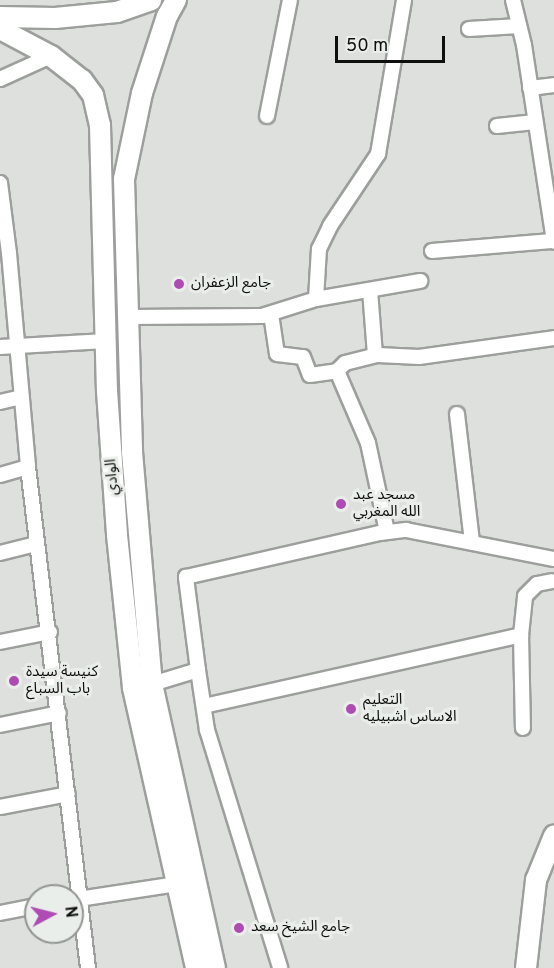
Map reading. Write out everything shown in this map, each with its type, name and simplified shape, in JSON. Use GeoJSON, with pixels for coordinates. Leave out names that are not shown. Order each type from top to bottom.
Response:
{"type":"FeatureCollection","features":[{"type":"Feature","properties":{"kind":"main road"},"geometry":{"type":"LineString","coordinates":[[0,17],[55,18],[117,12],[152,0]]}},
{"type":"Feature","properties":{"kind":"main road","name":"الوادي"},"geometry":{"type":"LineString","coordinates":[[176,0],[167,16],[142,93],[124,178],[132,452],[152,684],[215,968]]}},
{"type":"Feature","properties":{"kind":"main road","name":"الوادي"},"geometry":{"type":"LineString","coordinates":[[0,29],[51,56],[82,80],[93,95],[100,125],[106,341],[117,535],[133,688],[196,968]]}},
{"type":"Feature","properties":{"kind":"main road"},"geometry":{"type":"LineString","coordinates":[[526,968],[536,880],[554,836]]}},
{"type":"Feature","properties":{"kind":"street"},"geometry":{"type":"LineString","coordinates":[[267,116],[290,0]]}},
{"type":"Feature","properties":{"kind":"street"},"geometry":{"type":"LineString","coordinates":[[316,299],[319,249],[330,226],[378,154],[404,0]]}},
{"type":"Feature","properties":{"kind":"street"},"geometry":{"type":"LineString","coordinates":[[432,251],[553,241],[536,122],[513,0]]}},
{"type":"Feature","properties":{"kind":"street"},"geometry":{"type":"LineString","coordinates":[[469,29],[519,26]]}},
{"type":"Feature","properties":{"kind":"street"},"geometry":{"type":"LineString","coordinates":[[0,79],[51,56]]}},
{"type":"Feature","properties":{"kind":"street"},"geometry":{"type":"LineString","coordinates":[[530,88],[554,85]]}},
{"type":"Feature","properties":{"kind":"street"},"geometry":{"type":"LineString","coordinates":[[497,126],[536,122]]}},
{"type":"Feature","properties":{"kind":"street"},"geometry":{"type":"LineString","coordinates":[[0,183],[28,467],[50,632],[68,794],[75,884]]}},
{"type":"Feature","properties":{"kind":"street"},"geometry":{"type":"LineString","coordinates":[[128,317],[262,316],[316,299],[420,281]]}},
{"type":"Feature","properties":{"kind":"street"},"geometry":{"type":"LineString","coordinates":[[370,290],[375,355]]}},
{"type":"Feature","properties":{"kind":"street"},"geometry":{"type":"LineString","coordinates":[[271,314],[277,354],[303,357],[310,375],[337,371],[345,363],[375,355],[418,357],[554,338]]}},
{"type":"Feature","properties":{"kind":"street"},"geometry":{"type":"LineString","coordinates":[[0,347],[106,341]]}},
{"type":"Feature","properties":{"kind":"street"},"geometry":{"type":"LineString","coordinates":[[337,371],[368,443],[387,532]]}},
{"type":"Feature","properties":{"kind":"street"},"geometry":{"type":"LineString","coordinates":[[0,402],[21,397]]}},
{"type":"Feature","properties":{"kind":"street"},"geometry":{"type":"LineString","coordinates":[[457,414],[472,542]]}},
{"type":"Feature","properties":{"kind":"street"},"geometry":{"type":"LineString","coordinates":[[0,475],[28,467]]}},
{"type":"Feature","properties":{"kind":"street"},"geometry":{"type":"LineString","coordinates":[[280,968],[207,730],[186,577],[387,532],[405,530],[554,559]]}},
{"type":"Feature","properties":{"kind":"street"},"geometry":{"type":"LineString","coordinates":[[0,553],[37,544]]}},
{"type":"Feature","properties":{"kind":"street"},"geometry":{"type":"LineString","coordinates":[[523,728],[521,635],[525,596],[537,584],[553,581],[554,565]]}},
{"type":"Feature","properties":{"kind":"street"},"geometry":{"type":"LineString","coordinates":[[0,642],[50,632]]}},
{"type":"Feature","properties":{"kind":"street"},"geometry":{"type":"LineString","coordinates":[[204,706],[521,635]]}},
{"type":"Feature","properties":{"kind":"street"},"geometry":{"type":"LineString","coordinates":[[152,684],[198,670]]}},
{"type":"Feature","properties":{"kind":"street"},"geometry":{"type":"LineString","coordinates":[[0,725],[58,713]]}},
{"type":"Feature","properties":{"kind":"street"},"geometry":{"type":"LineString","coordinates":[[0,807],[68,794]]}},
{"type":"Feature","properties":{"kind":"street"},"geometry":{"type":"LineString","coordinates":[[84,898],[177,884]]}},
{"type":"Feature","properties":{"kind":"street"},"geometry":{"type":"LineString","coordinates":[[0,913],[24,908]]}},
{"type":"Feature","properties":{"kind":"street"},"geometry":{"type":"LineString","coordinates":[[84,944],[88,968]]}},
{"type":"Feature","properties":{"kind":"place","name":"جامع الزعفران"},"geometry":{"type":"Point","coordinates":[179,284]}},
{"type":"Feature","properties":{"kind":"place","name":"مسجد عبد الله المغربي"},"geometry":{"type":"Point","coordinates":[341,504]}},
{"type":"Feature","properties":{"kind":"place","name":"كنيسة سيدة باب السباع"},"geometry":{"type":"Point","coordinates":[14,681]}},
{"type":"Feature","properties":{"kind":"place","name":"التعلیم الاساس اشبیلیه"},"geometry":{"type":"Point","coordinates":[351,709]}},
{"type":"Feature","properties":{"kind":"place","name":"جامع الشيخ سعد"},"geometry":{"type":"Point","coordinates":[239,928]}}]}
